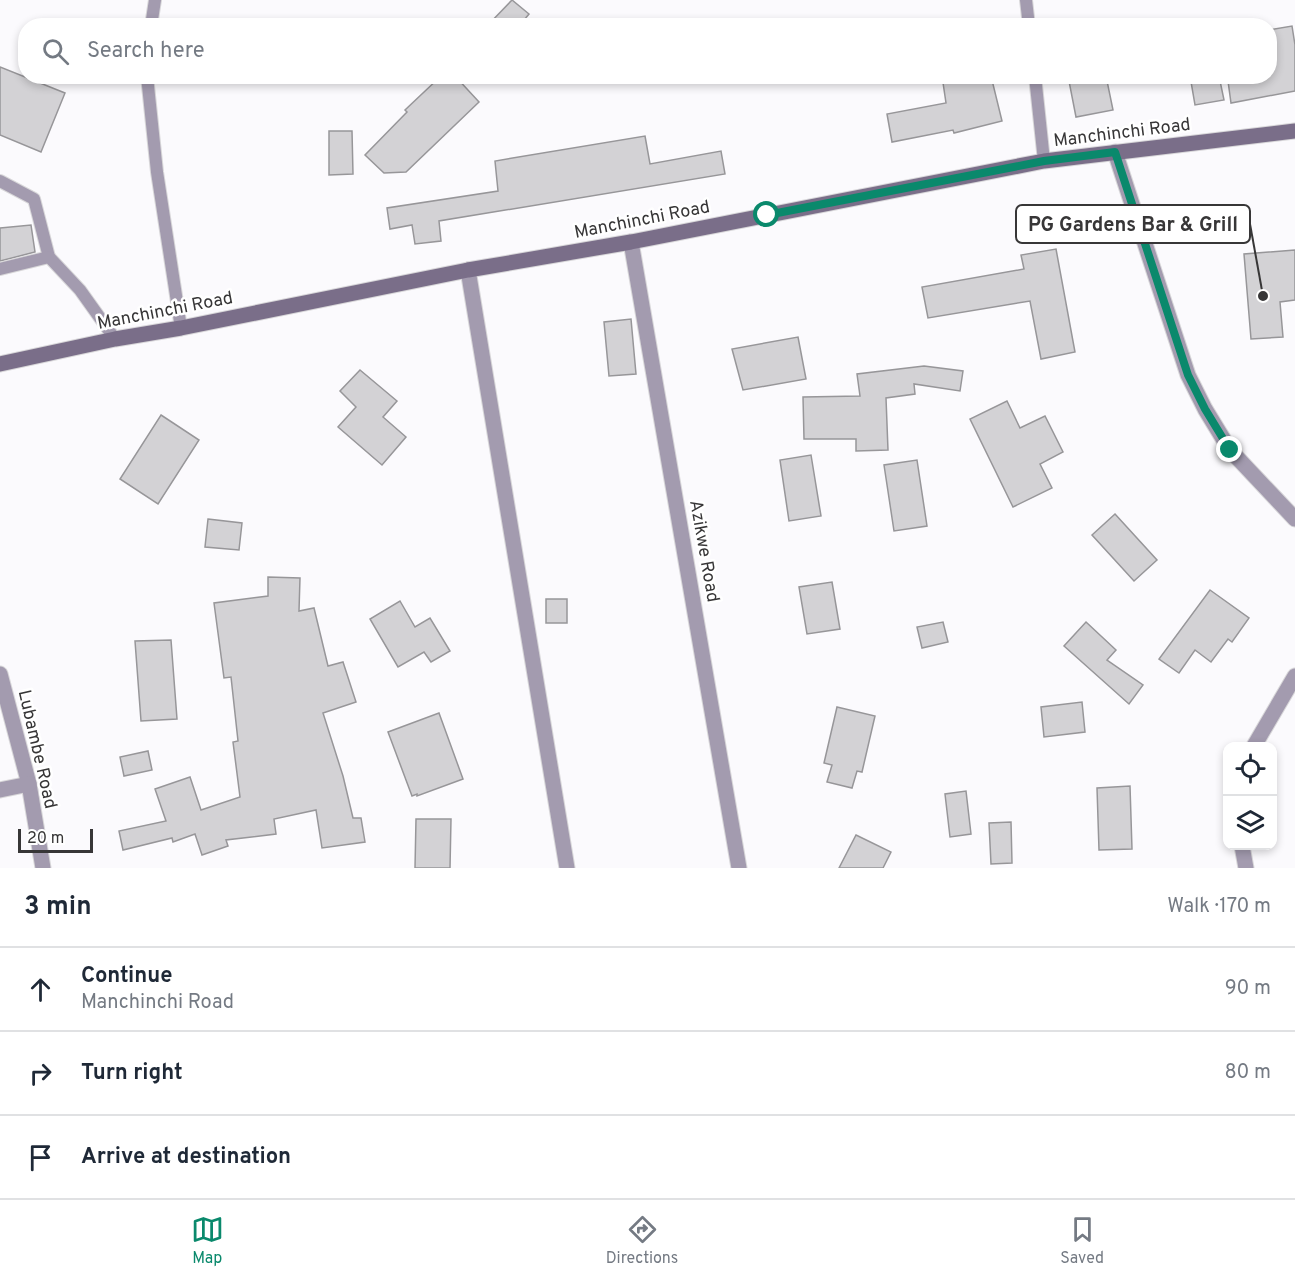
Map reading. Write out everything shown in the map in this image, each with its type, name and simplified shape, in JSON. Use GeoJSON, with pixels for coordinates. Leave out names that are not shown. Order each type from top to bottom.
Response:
{"type":"FeatureCollection","features":[{"type":"Feature","properties":{"kind":"main road","name":"Manchinchi Road"},"geometry":{"type":"LineString","coordinates":[[0,364],[115,339],[181,328],[468,270],[631,242],[1044,161],[1295,131]]}},
{"type":"Feature","properties":{"kind":"street"},"geometry":{"type":"LineString","coordinates":[[1115,152],[1188,375],[1230,450],[1295,519]]}},
{"type":"Feature","properties":{"kind":"street","name":"Azikwe Road"},"geometry":{"type":"LineString","coordinates":[[631,242],[739,868]]}},
{"type":"Feature","properties":{"kind":"street"},"geometry":{"type":"LineString","coordinates":[[468,270],[567,868]]}},
{"type":"Feature","properties":{"kind":"street","name":"Lubambe Road"},"geometry":{"type":"LineString","coordinates":[[0,674],[29,784],[43,868]]}},
{"type":"Feature","properties":{"kind":"street"},"geometry":{"type":"LineString","coordinates":[[1257,742],[1295,676]]}},
{"type":"Feature","properties":{"kind":"street"},"geometry":{"type":"LineString","coordinates":[[0,790],[29,784]]}},
{"type":"Feature","properties":{"kind":"street"},"geometry":{"type":"LineString","coordinates":[[1243,850],[1246,868]]}},
{"type":"Feature","properties":{"kind":"lane"},"geometry":{"type":"LineString","coordinates":[[152,18],[155,0]]}},
{"type":"Feature","properties":{"kind":"lane"},"geometry":{"type":"LineString","coordinates":[[1026,0],[1028,18]]}},
{"type":"Feature","properties":{"kind":"lane"},"geometry":{"type":"LineString","coordinates":[[148,84],[157,172],[181,328]]}},
{"type":"Feature","properties":{"kind":"lane"},"geometry":{"type":"LineString","coordinates":[[1036,84],[1044,161]]}},
{"type":"Feature","properties":{"kind":"lane"},"geometry":{"type":"LineString","coordinates":[[0,181],[34,199],[49,257],[80,290],[115,339]]}},
{"type":"Feature","properties":{"kind":"lane"},"geometry":{"type":"LineString","coordinates":[[0,269],[49,257]]}},
{"type":"Feature","properties":{"kind":"building"},"geometry":{"type":"Polygon","coordinates":[[[512,0],[529,14],[526,18],[495,18],[512,0]]]}},
{"type":"Feature","properties":{"kind":"building"},"geometry":{"type":"Polygon","coordinates":[[[1292,26],[1295,45],[1295,91],[1231,103],[1228,84],[1277,84],[1277,29],[1292,26]]]}},
{"type":"Feature","properties":{"kind":"building"},"geometry":{"type":"Polygon","coordinates":[[[0,67],[18,74],[18,84],[42,84],[65,93],[41,152],[0,135],[0,67]]]}},
{"type":"Feature","properties":{"kind":"building"},"geometry":{"type":"Polygon","coordinates":[[[433,84],[462,84],[479,102],[406,172],[384,173],[365,155],[407,112],[405,110],[433,84]]]}},
{"type":"Feature","properties":{"kind":"building"},"geometry":{"type":"Polygon","coordinates":[[[943,84],[993,84],[1002,121],[954,133],[953,130],[892,142],[887,114],[946,103],[943,84]]]}},
{"type":"Feature","properties":{"kind":"building"},"geometry":{"type":"Polygon","coordinates":[[[1070,84],[1108,84],[1113,110],[1076,117],[1070,84]]]}},
{"type":"Feature","properties":{"kind":"building"},"geometry":{"type":"Polygon","coordinates":[[[1191,84],[1221,84],[1224,100],[1195,105],[1191,84]]]}},
{"type":"Feature","properties":{"kind":"building"},"geometry":{"type":"Polygon","coordinates":[[[329,131],[352,131],[353,174],[329,175],[329,131]]]}},
{"type":"Feature","properties":{"kind":"building"},"geometry":{"type":"Polygon","coordinates":[[[645,136],[650,164],[721,151],[725,174],[439,221],[441,241],[415,244],[412,225],[390,229],[387,208],[498,191],[495,161],[645,136]]]}},
{"type":"Feature","properties":{"kind":"building"},"geometry":{"type":"Polygon","coordinates":[[[31,225],[35,252],[0,261],[0,228],[31,225]]]}},
{"type":"Feature","properties":{"kind":"building"},"geometry":{"type":"Polygon","coordinates":[[[1056,249],[1075,352],[1041,359],[1030,301],[928,318],[922,287],[1024,269],[1021,255],[1056,249]]]}},
{"type":"Feature","properties":{"kind":"building"},"geometry":{"type":"Polygon","coordinates":[[[1295,250],[1295,300],[1280,302],[1283,337],[1251,339],[1244,254],[1295,250]]]}},
{"type":"Feature","properties":{"kind":"building"},"geometry":{"type":"Polygon","coordinates":[[[631,319],[636,374],[609,376],[604,322],[631,319]]]}},
{"type":"Feature","properties":{"kind":"building"},"geometry":{"type":"Polygon","coordinates":[[[798,337],[806,379],[743,390],[732,349],[798,337]]]}},
{"type":"Feature","properties":{"kind":"building"},"geometry":{"type":"Polygon","coordinates":[[[924,366],[963,371],[960,391],[914,384],[915,394],[886,398],[888,450],[856,451],[856,439],[804,439],[803,397],[860,396],[857,374],[924,366]]]}},
{"type":"Feature","properties":{"kind":"building"},"geometry":{"type":"Polygon","coordinates":[[[360,370],[397,401],[383,417],[406,437],[382,465],[338,427],[356,407],[340,391],[360,370]]]}},
{"type":"Feature","properties":{"kind":"building"},"geometry":{"type":"Polygon","coordinates":[[[1007,401],[1020,428],[1045,416],[1063,452],[1040,464],[1052,488],[1013,507],[970,419],[1007,401]]]}},
{"type":"Feature","properties":{"kind":"building"},"geometry":{"type":"Polygon","coordinates":[[[161,415],[199,440],[158,504],[120,479],[161,415]]]}},
{"type":"Feature","properties":{"kind":"building"},"geometry":{"type":"Polygon","coordinates":[[[811,455],[821,516],[789,521],[780,460],[811,455]]]}},
{"type":"Feature","properties":{"kind":"building"},"geometry":{"type":"Polygon","coordinates":[[[917,460],[927,526],[894,531],[884,465],[917,460]]]}},
{"type":"Feature","properties":{"kind":"building"},"geometry":{"type":"Polygon","coordinates":[[[1115,514],[1157,560],[1134,581],[1092,535],[1115,514]]]}},
{"type":"Feature","properties":{"kind":"building"},"geometry":{"type":"Polygon","coordinates":[[[208,519],[242,523],[239,550],[205,547],[208,519]]]}},
{"type":"Feature","properties":{"kind":"building"},"geometry":{"type":"Polygon","coordinates":[[[268,577],[300,578],[299,611],[314,608],[328,666],[343,662],[356,702],[323,713],[343,776],[353,818],[361,818],[365,842],[322,848],[316,810],[274,819],[276,834],[226,840],[228,846],[202,855],[195,834],[173,842],[172,838],[123,850],[119,831],[166,821],[155,789],[190,777],[201,810],[240,797],[233,742],[238,741],[231,677],[224,678],[214,603],[268,596],[268,577]]]}},
{"type":"Feature","properties":{"kind":"building"},"geometry":{"type":"Polygon","coordinates":[[[832,582],[840,629],[807,634],[799,587],[832,582]]]}},
{"type":"Feature","properties":{"kind":"building"},"geometry":{"type":"Polygon","coordinates":[[[1210,590],[1249,618],[1232,642],[1228,639],[1211,662],[1195,650],[1179,673],[1159,659],[1210,590]]]}},
{"type":"Feature","properties":{"kind":"building"},"geometry":{"type":"Polygon","coordinates":[[[546,599],[567,599],[567,623],[546,623],[546,599]]]}},
{"type":"Feature","properties":{"kind":"building"},"geometry":{"type":"Polygon","coordinates":[[[400,601],[415,627],[430,618],[450,651],[431,662],[424,652],[398,667],[370,619],[400,601]]]}},
{"type":"Feature","properties":{"kind":"building"},"geometry":{"type":"Polygon","coordinates":[[[943,622],[948,642],[922,648],[917,627],[943,622]]]}},
{"type":"Feature","properties":{"kind":"building"},"geometry":{"type":"Polygon","coordinates":[[[1086,622],[1116,650],[1107,660],[1143,685],[1129,704],[1064,646],[1086,622]]]}},
{"type":"Feature","properties":{"kind":"building"},"geometry":{"type":"Polygon","coordinates":[[[171,640],[177,719],[141,721],[135,641],[171,640]]]}},
{"type":"Feature","properties":{"kind":"building"},"geometry":{"type":"Polygon","coordinates":[[[1082,702],[1085,732],[1044,737],[1041,707],[1082,702]]]}},
{"type":"Feature","properties":{"kind":"building"},"geometry":{"type":"Polygon","coordinates":[[[837,707],[875,716],[862,772],[857,771],[852,788],[827,782],[832,765],[824,763],[837,707]]]}},
{"type":"Feature","properties":{"kind":"building"},"geometry":{"type":"Polygon","coordinates":[[[439,713],[463,779],[412,796],[388,732],[439,713]]]}},
{"type":"Feature","properties":{"kind":"building"},"geometry":{"type":"Polygon","coordinates":[[[148,751],[152,770],[124,776],[120,757],[148,751]]]}},
{"type":"Feature","properties":{"kind":"building"},"geometry":{"type":"Polygon","coordinates":[[[1130,786],[1132,849],[1099,850],[1097,788],[1130,786]]]}},
{"type":"Feature","properties":{"kind":"building"},"geometry":{"type":"Polygon","coordinates":[[[966,791],[971,834],[950,837],[945,794],[966,791]]]}},
{"type":"Feature","properties":{"kind":"building"},"geometry":{"type":"Polygon","coordinates":[[[416,819],[451,819],[450,868],[415,868],[416,819]]]}},
{"type":"Feature","properties":{"kind":"building"},"geometry":{"type":"Polygon","coordinates":[[[1011,822],[1012,863],[991,864],[989,823],[1011,822]]]}},
{"type":"Feature","properties":{"kind":"building"},"geometry":{"type":"Polygon","coordinates":[[[856,835],[891,852],[883,868],[839,868],[856,835]]]}},
{"type":"Feature","properties":{"kind":"place","name":"PG Gardens Bar & Grill"},"geometry":{"type":"Point","coordinates":[1263,296]}},
{"type":"Feature","properties":{"kind":"route"},"geometry":{"type":"LineString","coordinates":[[767,215],[1044,161],[1115,152],[1188,375],[1230,450]]}}]}
